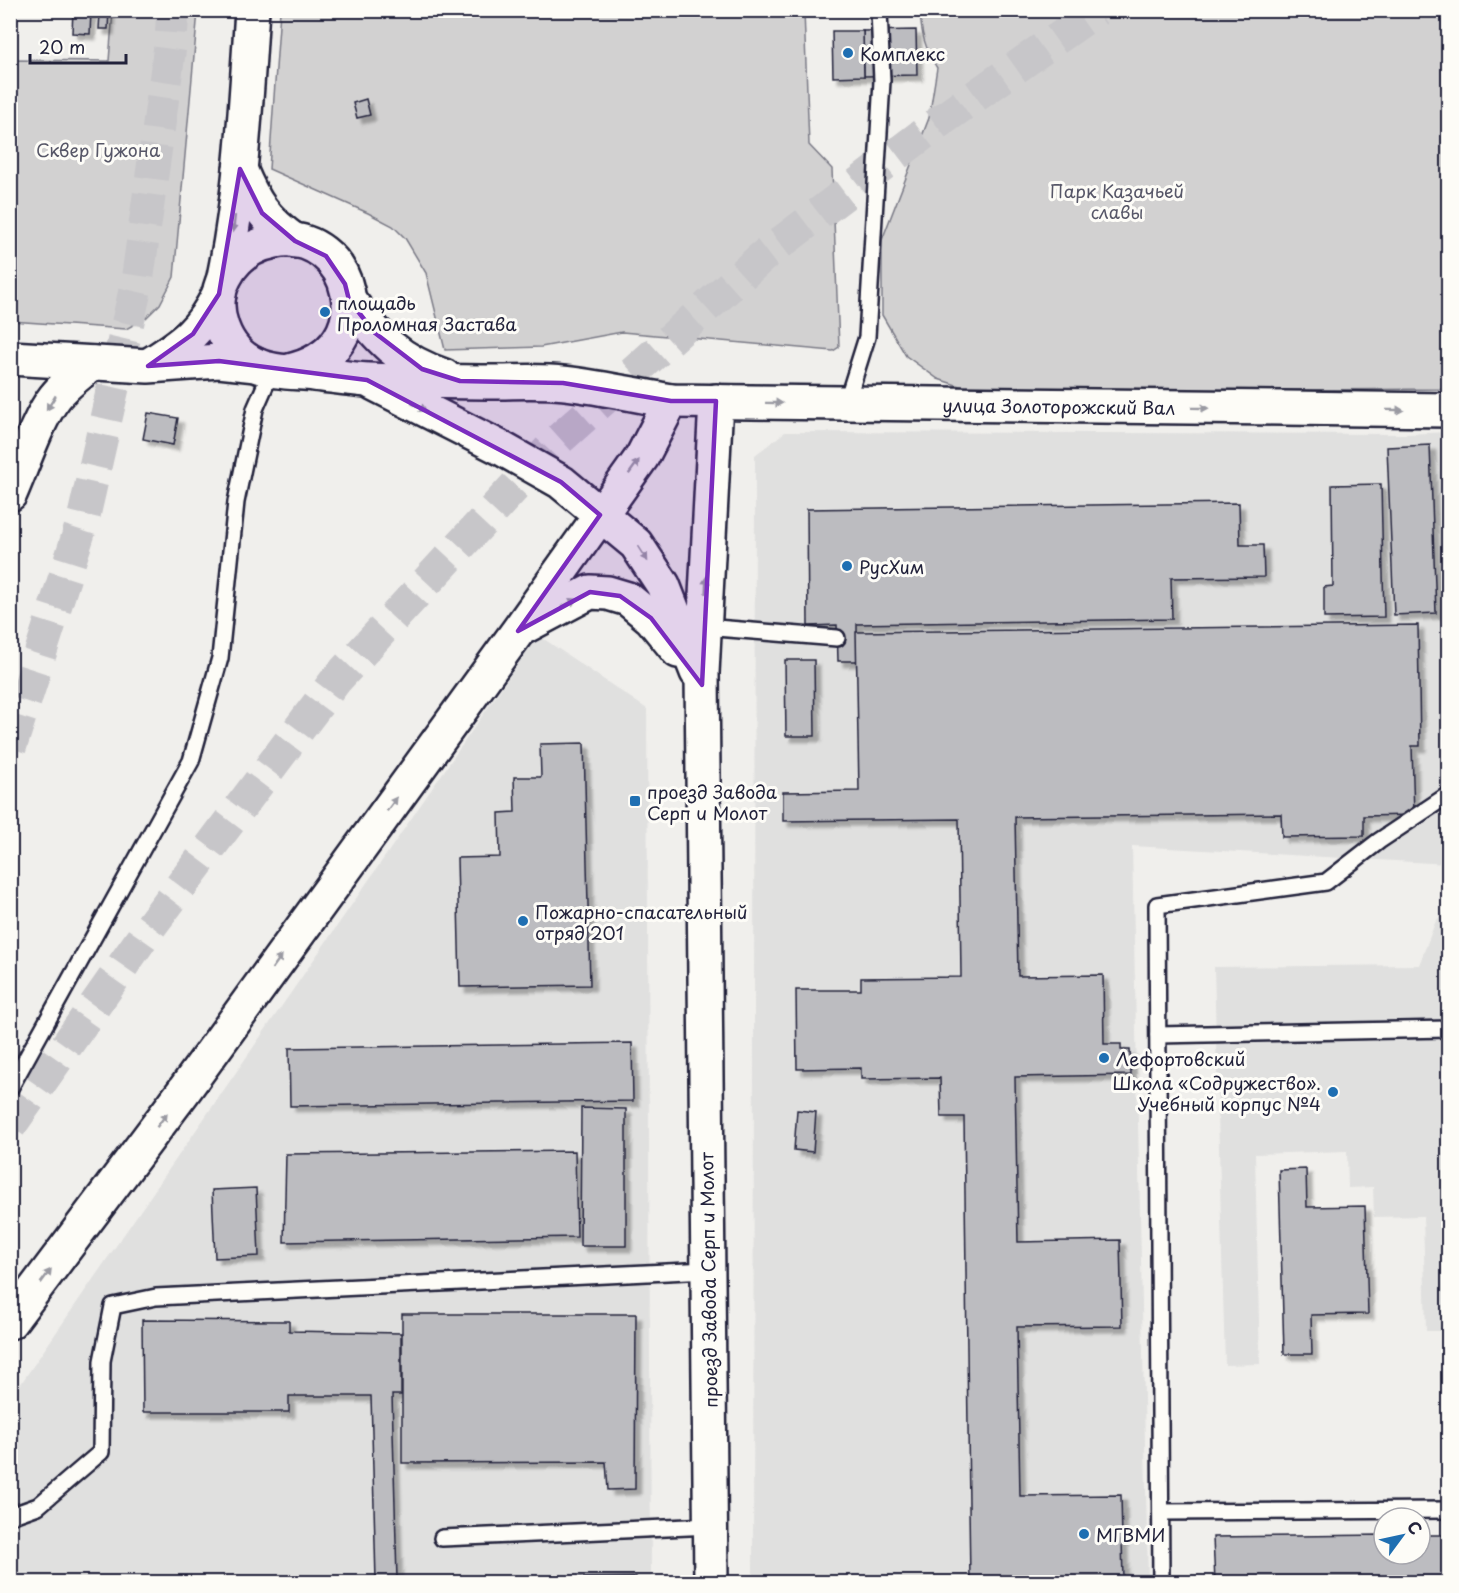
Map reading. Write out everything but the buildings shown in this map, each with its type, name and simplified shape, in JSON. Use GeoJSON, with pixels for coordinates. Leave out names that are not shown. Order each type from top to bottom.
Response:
{"type":"FeatureCollection","features":[{"type":"Feature","properties":{"kind":"street"},"geometry":{"type":"LineString","coordinates":[[148,366],[177,348],[193,334],[208,316],[221,286],[234,263],[246,252],[261,244],[278,240],[295,241],[312,246],[326,255],[338,268],[345,284],[349,300],[348,317],[343,334],[334,348],[321,360],[306,367],[272,369],[241,356],[230,343],[222,328],[218,311],[221,286],[233,235],[252,10]]}},
{"type":"Feature","properties":{"kind":"street"},"geometry":{"type":"LineString","coordinates":[[240,169],[262,213],[278,229],[295,241]]}},
{"type":"Feature","properties":{"kind":"street"},"geometry":{"type":"LineString","coordinates":[[349,300],[375,333],[396,353],[422,369],[460,381]]}},
{"type":"Feature","properties":{"kind":"street"},"geometry":{"type":"LineString","coordinates":[[10,358],[148,366],[219,361],[367,380],[563,383],[671,401],[642,456],[518,631],[183,1092],[10,1322]]}},
{"type":"Feature","properties":{"kind":"street"},"geometry":{"type":"LineString","coordinates":[[10,494],[54,398],[68,383],[93,363]]}},
{"type":"Feature","properties":{"kind":"street"},"geometry":{"type":"LineString","coordinates":[[367,380],[501,448],[561,482],[636,544],[663,585],[702,685]]}},
{"type":"Feature","properties":{"kind":"street","name":"улица Золоторожский Вал"},"geometry":{"type":"LineString","coordinates":[[671,401],[1449,410]]}},
{"type":"Feature","properties":{"kind":"street","name":"проезд Завода Серп и Молот"},"geometry":{"type":"LineString","coordinates":[[711,1582],[702,685],[716,401]]}},
{"type":"Feature","properties":{"kind":"street"},"geometry":{"type":"LineString","coordinates":[[518,631],[590,592],[620,596],[628,599],[651,618],[667,635],[702,685]]}},
{"type":"Feature","properties":{"kind":"lane"},"geometry":{"type":"LineString","coordinates":[[846,404],[867,337],[882,81],[879,10]]}},
{"type":"Feature","properties":{"kind":"lane"},"geometry":{"type":"LineString","coordinates":[[10,1089],[191,761],[220,658],[236,502],[255,409],[272,369]]}},
{"type":"Feature","properties":{"kind":"lane"},"geometry":{"type":"LineString","coordinates":[[704,627],[837,638]]}},
{"type":"Feature","properties":{"kind":"lane"},"geometry":{"type":"LineString","coordinates":[[1161,1582],[1157,905],[1326,882],[1379,841],[1449,795]]}},
{"type":"Feature","properties":{"kind":"lane"},"geometry":{"type":"LineString","coordinates":[[1158,1035],[1449,1029]]}},
{"type":"Feature","properties":{"kind":"lane"},"geometry":{"type":"LineString","coordinates":[[10,1516],[39,1506],[101,1452],[102,1361],[113,1306],[156,1297],[708,1270]]}},
{"type":"Feature","properties":{"kind":"lane"},"geometry":{"type":"LineString","coordinates":[[1161,1512],[1449,1510]]}},
{"type":"Feature","properties":{"kind":"lane"},"geometry":{"type":"LineString","coordinates":[[442,1538],[711,1526]]}},
{"type":"Feature","properties":{"kind":"highlighted area"},"geometry":{"type":"Polygon","coordinates":[[[240,169],[262,213],[295,241],[326,256],[345,284],[349,300],[375,333],[422,369],[460,381],[563,383],[671,401],[716,401],[702,685],[651,618],[620,596],[590,592],[518,631],[600,515],[561,482],[367,380],[219,361],[148,366],[193,334],[219,294],[240,169]]]}},
{"type":"Feature","properties":{"kind":"shaded area"},"geometry":{"type":"Polygon","coordinates":[[[785,432],[1407,434],[1448,432],[1448,864],[1132,846],[1148,1582],[753,1582],[755,455],[785,432]]]}},
{"type":"Feature","properties":{"kind":"shaded area"},"geometry":{"type":"Polygon","coordinates":[[[538,635],[647,709],[651,1582],[11,1582],[11,1398],[538,635]]]}},
{"type":"Feature","properties":{"kind":"shaded area","name":"Школа «Содружество». Учебный корпус №4"},"geometry":{"type":"Polygon","coordinates":[[[1448,905],[1448,1331],[1426,1331],[1423,1216],[1374,1217],[1373,1187],[1348,1188],[1347,1151],[1255,1154],[1260,1364],[1225,1365],[1214,967],[1419,965],[1435,923],[1448,905]]]}},
{"type":"Feature","properties":{"kind":"green space","name":"Сквер Гужона"},"geometry":{"type":"Polygon","coordinates":[[[113,11],[198,11],[174,277],[160,304],[146,318],[126,329],[11,321],[11,60],[109,61],[113,11]]]}},
{"type":"Feature","properties":{"kind":"green space"},"geometry":{"type":"Polygon","coordinates":[[[280,11],[804,11],[809,145],[832,169],[839,347],[833,351],[622,332],[541,347],[445,350],[426,273],[405,238],[393,226],[368,213],[269,169],[280,11]]]}},
{"type":"Feature","properties":{"kind":"green space","name":"Парк Казачьей славы"},"geometry":{"type":"Polygon","coordinates":[[[920,11],[1448,11],[1448,389],[978,392],[938,379],[906,356],[882,315],[882,240],[929,118],[937,68],[924,41],[920,11]]]}},
{"type":"Feature","properties":{"kind":"tunnel"},"geometry":{"type":"LineString","coordinates":[[10,748],[83,520],[137,282],[171,39],[173,10]]}},
{"type":"Feature","properties":{"kind":"tunnel"},"geometry":{"type":"LineString","coordinates":[[10,1126],[147,931],[336,680],[555,443],[762,257],[939,122],[1097,10]]}},
{"type":"Feature","properties":{"kind":"place","name":"Комплекс"},"geometry":{"type":"Point","coordinates":[848,53]}},
{"type":"Feature","properties":{"kind":"place","name":"площадь Проломная Застава"},"geometry":{"type":"Point","coordinates":[325,312]}},
{"type":"Feature","properties":{"kind":"place","name":"РусХим"},"geometry":{"type":"Point","coordinates":[847,566]}},
{"type":"Feature","properties":{"kind":"place","name":"проезд Завода Серп и Молот"},"geometry":{"type":"Point","coordinates":[635,801]}},
{"type":"Feature","properties":{"kind":"place","name":"Пожарно-спасательный отряд 201"},"geometry":{"type":"Point","coordinates":[523,921]}},
{"type":"Feature","properties":{"kind":"place","name":"Лефортовский"},"geometry":{"type":"Point","coordinates":[1104,1058]}},
{"type":"Feature","properties":{"kind":"place","name":"Школа «Содружество». Учебный корпус №4"},"geometry":{"type":"Point","coordinates":[1333,1092]}},
{"type":"Feature","properties":{"kind":"place","name":"МГВМИ"},"geometry":{"type":"Point","coordinates":[1084,1534]}}]}
